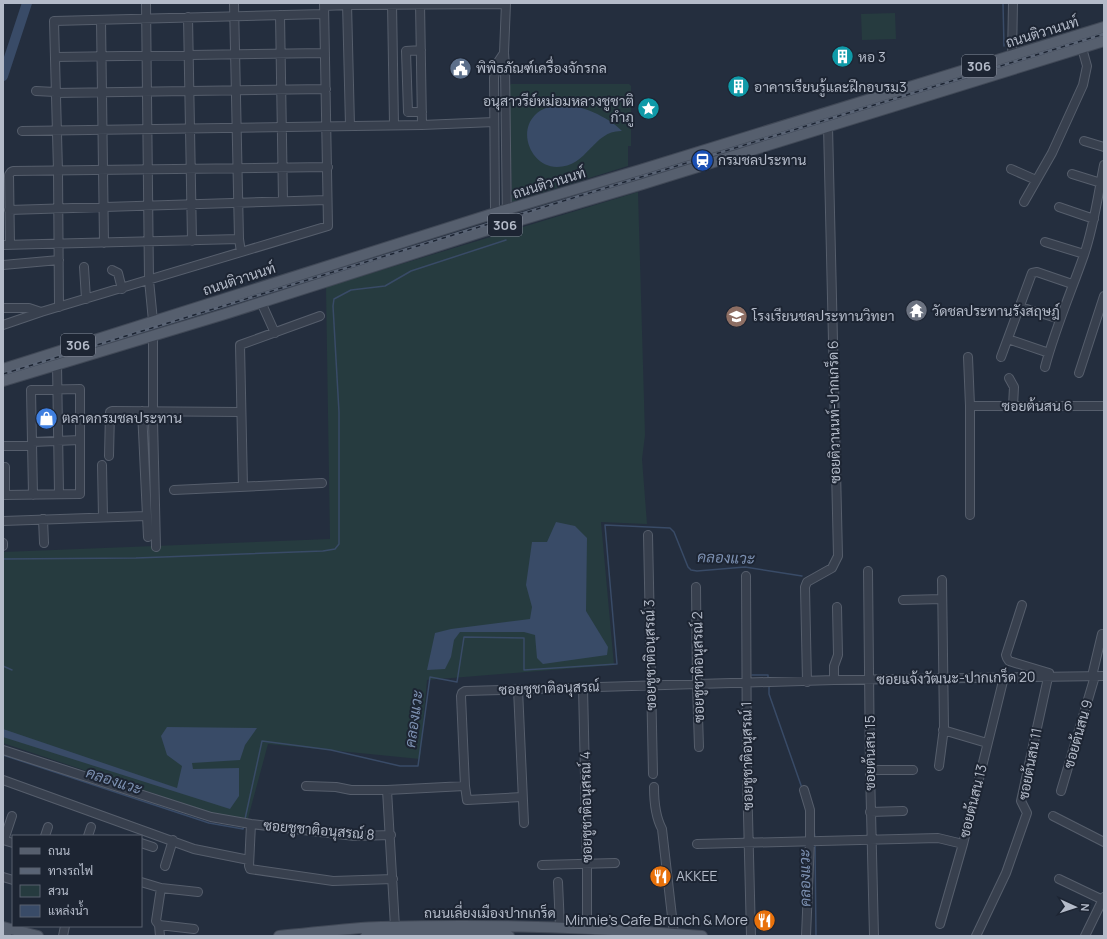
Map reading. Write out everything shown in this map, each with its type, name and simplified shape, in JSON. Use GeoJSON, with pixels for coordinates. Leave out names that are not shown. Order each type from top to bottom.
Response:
{"type":"FeatureCollection","features":[{"type":"Feature","properties":{"kind":"main road","name":"ถนนติวานนท์"},"geometry":{"type":"LineString","coordinates":[[3,369],[495,212],[506,210],[1104,27]]}},
{"type":"Feature","properties":{"kind":"main road","name":"ถนนติวานนท์"},"geometry":{"type":"LineString","coordinates":[[3,381],[261,302],[497,227],[508,225],[1104,41]]}},
{"type":"Feature","properties":{"kind":"main road"},"geometry":{"type":"LineString","coordinates":[[933,80],[935,93]]}},
{"type":"Feature","properties":{"kind":"main road"},"geometry":{"type":"LineString","coordinates":[[854,104],[858,117]]}},
{"type":"Feature","properties":{"kind":"main road"},"geometry":{"type":"LineString","coordinates":[[153,321],[153,335]]}},
{"type":"Feature","properties":{"kind":"main road","name":"ถนนเลี่ยงเมืองปากเกร็ด"},"geometry":{"type":"LineString","coordinates":[[366,936],[513,926],[587,928],[702,936]]}},
{"type":"Feature","properties":{"kind":"main road"},"geometry":{"type":"LineString","coordinates":[[3,927],[38,936]]}},
{"type":"Feature","properties":{"kind":"main road","name":"ถนนเลี่ยงเมืองปากเกร็ด"},"geometry":{"type":"LineString","coordinates":[[279,936],[380,927],[396,933],[509,936]]}},
{"type":"Feature","properties":{"kind":"street"},"geometry":{"type":"LineString","coordinates":[[146,3],[148,242],[149,280],[153,321]]}},
{"type":"Feature","properties":{"kind":"street"},"geometry":{"type":"LineString","coordinates":[[234,3],[239,239],[241,252]]}},
{"type":"Feature","properties":{"kind":"street"},"geometry":{"type":"LineString","coordinates":[[59,307],[58,170],[54,21],[280,15],[348,4],[506,3],[504,53],[506,66],[506,210],[508,225]]}},
{"type":"Feature","properties":{"kind":"street"},"geometry":{"type":"LineString","coordinates":[[1012,3],[1012,56]]}},
{"type":"Feature","properties":{"kind":"street"},"geometry":{"type":"LineString","coordinates":[[348,4],[350,126]]}},
{"type":"Feature","properties":{"kind":"street"},"geometry":{"type":"LineString","coordinates":[[392,4],[394,125]]}},
{"type":"Feature","properties":{"kind":"street"},"geometry":{"type":"LineString","coordinates":[[420,4],[422,125]]}},
{"type":"Feature","properties":{"kind":"street"},"geometry":{"type":"LineString","coordinates":[[3,325],[41,312],[328,226],[324,8]]}},
{"type":"Feature","properties":{"kind":"street"},"geometry":{"type":"LineString","coordinates":[[280,15],[283,201]]}},
{"type":"Feature","properties":{"kind":"street"},"geometry":{"type":"LineString","coordinates":[[188,17],[192,240]]}},
{"type":"Feature","properties":{"kind":"street"},"geometry":{"type":"LineString","coordinates":[[101,20],[104,242]]}},
{"type":"Feature","properties":{"kind":"street"},"geometry":{"type":"LineString","coordinates":[[1024,202],[1052,153],[1084,85],[1087,66],[1082,48]]}},
{"type":"Feature","properties":{"kind":"street"},"geometry":{"type":"LineString","coordinates":[[421,50],[406,50],[408,112],[422,112]]}},
{"type":"Feature","properties":{"kind":"street"},"geometry":{"type":"LineString","coordinates":[[55,57],[325,53]]}},
{"type":"Feature","properties":{"kind":"street"},"geometry":{"type":"LineString","coordinates":[[497,227],[495,212],[494,148],[496,65],[504,53]]}},
{"type":"Feature","properties":{"kind":"street"},"geometry":{"type":"LineString","coordinates":[[36,91],[55,93],[102,93],[326,89]]}},
{"type":"Feature","properties":{"kind":"street"},"geometry":{"type":"LineString","coordinates":[[22,131],[422,125],[494,122]]}},
{"type":"Feature","properties":{"kind":"street","name":"ซอยติวานนท์-ปากเกร็ด 6"},"geometry":{"type":"LineString","coordinates":[[807,682],[805,584],[832,568],[838,556],[828,126]]}},
{"type":"Feature","properties":{"kind":"street"},"geometry":{"type":"LineString","coordinates":[[1084,141],[1104,147]]}},
{"type":"Feature","properties":{"kind":"street"},"geometry":{"type":"LineString","coordinates":[[494,148],[506,148]]}},
{"type":"Feature","properties":{"kind":"street"},"geometry":{"type":"LineString","coordinates":[[1045,367],[1072,284],[1084,254],[1094,219],[1104,165]]}},
{"type":"Feature","properties":{"kind":"street"},"geometry":{"type":"LineString","coordinates":[[239,239],[6,245],[10,172],[58,170],[328,167]]}},
{"type":"Feature","properties":{"kind":"street"},"geometry":{"type":"LineString","coordinates":[[1011,168],[1036,180]]}},
{"type":"Feature","properties":{"kind":"street"},"geometry":{"type":"LineString","coordinates":[[1072,174],[1101,183]]}},
{"type":"Feature","properties":{"kind":"street"},"geometry":{"type":"LineString","coordinates":[[9,210],[327,200]]}},
{"type":"Feature","properties":{"kind":"street"},"geometry":{"type":"LineString","coordinates":[[1060,207],[1094,219]]}},
{"type":"Feature","properties":{"kind":"street"},"geometry":{"type":"LineString","coordinates":[[1045,242],[1084,254]]}},
{"type":"Feature","properties":{"kind":"street"},"geometry":{"type":"LineString","coordinates":[[3,265],[59,260]]}},
{"type":"Feature","properties":{"kind":"street"},"geometry":{"type":"LineString","coordinates":[[84,267],[86,299]]}},
{"type":"Feature","properties":{"kind":"street"},"geometry":{"type":"LineString","coordinates":[[112,270],[118,274],[122,288]]}},
{"type":"Feature","properties":{"kind":"street"},"geometry":{"type":"LineString","coordinates":[[1000,357],[1008,340],[1031,275],[1037,272],[1072,284]]}},
{"type":"Feature","properties":{"kind":"street"},"geometry":{"type":"LineString","coordinates":[[1079,373],[1104,296]]}},
{"type":"Feature","properties":{"kind":"street"},"geometry":{"type":"LineString","coordinates":[[261,302],[275,333]]}},
{"type":"Feature","properties":{"kind":"street"},"geometry":{"type":"LineString","coordinates":[[1020,306],[1060,319]]}},
{"type":"Feature","properties":{"kind":"street"},"geometry":{"type":"LineString","coordinates":[[3,308],[29,308],[41,312]]}},
{"type":"Feature","properties":{"kind":"street"},"geometry":{"type":"LineString","coordinates":[[243,486],[240,345],[320,316]]}},
{"type":"Feature","properties":{"kind":"street"},"geometry":{"type":"LineString","coordinates":[[153,335],[156,547]]}},
{"type":"Feature","properties":{"kind":"street"},"geometry":{"type":"LineString","coordinates":[[1008,340],[1049,353]]}},
{"type":"Feature","properties":{"kind":"street"},"geometry":{"type":"LineString","coordinates":[[968,357],[970,406],[970,515]]}},
{"type":"Feature","properties":{"kind":"street"},"geometry":{"type":"LineString","coordinates":[[57,364],[59,494]]}},
{"type":"Feature","properties":{"kind":"street"},"geometry":{"type":"LineString","coordinates":[[1009,378],[1014,387],[1013,406]]}},
{"type":"Feature","properties":{"kind":"street"},"geometry":{"type":"LineString","coordinates":[[5,467],[4,495],[33,495],[80,494],[80,389],[31,390],[33,495]]}},
{"type":"Feature","properties":{"kind":"street","name":"ซอยต้นสน 6"},"geometry":{"type":"LineString","coordinates":[[970,406],[1104,406]]}},
{"type":"Feature","properties":{"kind":"street"},"geometry":{"type":"LineString","coordinates":[[109,456],[110,412],[114,410],[153,412],[241,412]]}},
{"type":"Feature","properties":{"kind":"street"},"geometry":{"type":"LineString","coordinates":[[142,411],[148,537]]}},
{"type":"Feature","properties":{"kind":"street"},"geometry":{"type":"LineString","coordinates":[[3,446],[80,440]]}},
{"type":"Feature","properties":{"kind":"street"},"geometry":{"type":"LineString","coordinates":[[102,465],[103,518]]}},
{"type":"Feature","properties":{"kind":"street"},"geometry":{"type":"LineString","coordinates":[[174,490],[322,483]]}},
{"type":"Feature","properties":{"kind":"street"},"geometry":{"type":"LineString","coordinates":[[3,521],[146,516]]}},
{"type":"Feature","properties":{"kind":"street"},"geometry":{"type":"LineString","coordinates":[[43,519],[44,543]]}},
{"type":"Feature","properties":{"kind":"street","name":"ซอยชูชาติอนุสรณ์ 3"},"geometry":{"type":"LineString","coordinates":[[648,535],[654,774]]}},
{"type":"Feature","properties":{"kind":"street","name":"ซอยต้นสน 15"},"geometry":{"type":"LineString","coordinates":[[868,571],[870,812],[874,936]]}},
{"type":"Feature","properties":{"kind":"street","name":"ซอยชูชาติอนุสรณ์ 1"},"geometry":{"type":"LineString","coordinates":[[746,576],[747,775],[751,936]]}},
{"type":"Feature","properties":{"kind":"street"},"geometry":{"type":"LineString","coordinates":[[939,766],[943,730],[944,679],[942,580]]}},
{"type":"Feature","properties":{"kind":"street","name":"ซอยชูชาติอนุสรณ์ 2"},"geometry":{"type":"LineString","coordinates":[[696,587],[697,684],[700,747]]}},
{"type":"Feature","properties":{"kind":"street"},"geometry":{"type":"LineString","coordinates":[[903,600],[942,599]]}},
{"type":"Feature","properties":{"kind":"street"},"geometry":{"type":"LineString","coordinates":[[1022,605],[1006,654],[1007,658],[1009,661],[1049,672],[1048,677]]}},
{"type":"Feature","properties":{"kind":"street"},"geometry":{"type":"LineString","coordinates":[[834,680],[834,666],[838,655],[837,607]]}},
{"type":"Feature","properties":{"kind":"street","name":"ซอยต้นสน 9"},"geometry":{"type":"LineString","coordinates":[[1061,791],[1093,676],[1102,634]]}},
{"type":"Feature","properties":{"kind":"street","name":"ซอยแจ้งวัฒนะ-ปากเกร็ด 20"},"geometry":{"type":"LineString","coordinates":[[807,682],[870,679],[1104,676]]}},
{"type":"Feature","properties":{"kind":"street","name":"ซอยต้นสน 13"},"geometry":{"type":"LineString","coordinates":[[940,924],[963,844],[1004,677]]}},
{"type":"Feature","properties":{"kind":"street","name":"ซอยต้นสน 11"},"geometry":{"type":"LineString","coordinates":[[976,936],[1006,873],[1026,813],[1021,801],[1048,677]]}},
{"type":"Feature","properties":{"kind":"street","name":"ซอยชูชาติอนุสรณ์"},"geometry":{"type":"LineString","coordinates":[[465,786],[461,696],[465,691],[807,682]]}},
{"type":"Feature","properties":{"kind":"street","name":"ซอยชูชาติอนุสรณ์ 4"},"geometry":{"type":"LineString","coordinates":[[583,687],[588,865],[587,928]]}},
{"type":"Feature","properties":{"kind":"street"},"geometry":{"type":"LineString","coordinates":[[518,689],[524,823]]}},
{"type":"Feature","properties":{"kind":"street"},"geometry":{"type":"LineString","coordinates":[[943,730],[987,744]]}},
{"type":"Feature","properties":{"kind":"street","name":"ซอยชูชาติอนุสรณ์ 8"},"geometry":{"type":"LineString","coordinates":[[3,750],[212,817],[246,823],[355,836],[391,835]]}},
{"type":"Feature","properties":{"kind":"street"},"geometry":{"type":"LineString","coordinates":[[870,770],[913,770]]}},
{"type":"Feature","properties":{"kind":"street"},"geometry":{"type":"LineString","coordinates":[[3,780],[173,840],[194,849],[249,860]]}},
{"type":"Feature","properties":{"kind":"street"},"geometry":{"type":"LineString","coordinates":[[306,786],[336,787],[351,790],[387,790],[465,786],[467,800],[522,797]]}},
{"type":"Feature","properties":{"kind":"street"},"geometry":{"type":"LineString","coordinates":[[654,787],[658,821],[662,829],[674,934]]}},
{"type":"Feature","properties":{"kind":"street"},"geometry":{"type":"LineString","coordinates":[[387,790],[396,933]]}},
{"type":"Feature","properties":{"kind":"street"},"geometry":{"type":"LineString","coordinates":[[804,790],[810,813],[811,841],[806,936]]}},
{"type":"Feature","properties":{"kind":"street"},"geometry":{"type":"LineString","coordinates":[[870,812],[903,811]]}},
{"type":"Feature","properties":{"kind":"street"},"geometry":{"type":"LineString","coordinates":[[3,840],[12,816]]}},
{"type":"Feature","properties":{"kind":"street"},"geometry":{"type":"LineString","coordinates":[[1053,816],[1104,842]]}},
{"type":"Feature","properties":{"kind":"street"},"geometry":{"type":"LineString","coordinates":[[246,823],[249,866],[252,870],[333,881],[393,879]]}},
{"type":"Feature","properties":{"kind":"street"},"geometry":{"type":"LineString","coordinates":[[45,835],[48,827]]}},
{"type":"Feature","properties":{"kind":"street"},"geometry":{"type":"LineString","coordinates":[[88,835],[91,827]]}},
{"type":"Feature","properties":{"kind":"street"},"geometry":{"type":"LineString","coordinates":[[697,844],[938,838],[963,844]]}},
{"type":"Feature","properties":{"kind":"street"},"geometry":{"type":"LineString","coordinates":[[165,866],[173,840]]}},
{"type":"Feature","properties":{"kind":"street"},"geometry":{"type":"LineString","coordinates":[[142,843],[153,847]]}},
{"type":"Feature","properties":{"kind":"street"},"geometry":{"type":"LineString","coordinates":[[542,865],[588,865],[615,863]]}},
{"type":"Feature","properties":{"kind":"street"},"geometry":{"type":"LineString","coordinates":[[1059,879],[1103,899],[1085,936]]}},
{"type":"Feature","properties":{"kind":"street"},"geometry":{"type":"LineString","coordinates":[[142,882],[161,888],[198,892]]}},
{"type":"Feature","properties":{"kind":"street"},"geometry":{"type":"LineString","coordinates":[[558,882],[560,928]]}},
{"type":"Feature","properties":{"kind":"street"},"geometry":{"type":"LineString","coordinates":[[161,888],[156,921],[162,926],[165,936]]}},
{"type":"Feature","properties":{"kind":"street"},"geometry":{"type":"LineString","coordinates":[[162,926],[194,929]]}},
{"type":"Feature","properties":{"kind":"street"},"geometry":{"type":"LineString","coordinates":[[160,936],[162,926]]}},
{"type":"Feature","properties":{"kind":"green space"},"geometry":{"type":"Polygon","coordinates":[[[895,13],[896,39],[862,40],[861,14],[895,13]]]}},
{"type":"Feature","properties":{"kind":"green space"},"geometry":{"type":"Polygon","coordinates":[[[511,84],[629,84],[631,86],[631,146],[628,146],[628,166],[512,202],[509,86],[511,84]]]}},
{"type":"Feature","properties":{"kind":"green space"},"geometry":{"type":"Polygon","coordinates":[[[638,192],[645,435],[642,459],[647,524],[601,522],[614,665],[427,680],[420,759],[268,744],[247,822],[224,817],[3,743],[3,552],[330,539],[326,287],[638,192]]]}},
{"type":"Feature","properties":{"kind":"water"},"geometry":{"type":"Polygon","coordinates":[[[560,104],[593,112],[609,121],[622,131],[612,132],[604,136],[584,155],[568,165],[557,167],[548,166],[534,155],[527,139],[527,131],[530,122],[535,115],[547,108],[560,104]]]}},
{"type":"Feature","properties":{"kind":"water"},"geometry":{"type":"Polygon","coordinates":[[[556,522],[575,526],[587,538],[586,611],[608,647],[607,655],[543,664],[537,658],[535,635],[524,632],[460,632],[454,640],[451,657],[445,669],[427,670],[435,633],[451,629],[530,619],[532,607],[526,585],[532,542],[547,542],[556,522]]]}},
{"type":"Feature","properties":{"kind":"water"},"geometry":{"type":"Polygon","coordinates":[[[167,727],[257,728],[245,745],[240,760],[192,763],[193,769],[239,768],[239,796],[230,809],[3,737],[3,729],[177,788],[182,766],[167,755],[161,736],[167,727]]]}},
{"type":"Feature","properties":{"kind":"waterway"},"geometry":{"type":"LineString","coordinates":[[3,76],[27,3]]}},
{"type":"Feature","properties":{"kind":"waterway"},"geometry":{"type":"LineString","coordinates":[[1003,3],[1004,46]]}},
{"type":"Feature","properties":{"kind":"waterway"},"geometry":{"type":"LineString","coordinates":[[3,559],[136,558],[323,551],[335,549],[339,544],[339,412],[333,306],[334,299],[351,290],[385,286],[411,271],[506,240]]}},
{"type":"Feature","properties":{"kind":"waterway","name":"คลองแวะ"},"geometry":{"type":"LineString","coordinates":[[245,819],[262,741],[331,750],[400,766],[418,766],[430,677],[457,682],[464,637],[524,638],[524,670],[617,664],[605,525],[670,528],[674,532],[688,567],[691,570],[697,571],[745,567],[802,576]]}},
{"type":"Feature","properties":{"kind":"waterway"},"geometry":{"type":"LineString","coordinates":[[3,666],[12,670]]}},
{"type":"Feature","properties":{"kind":"waterway","name":"คลองแวะ"},"geometry":{"type":"LineString","coordinates":[[752,675],[768,675],[768,680]]}},
{"type":"Feature","properties":{"kind":"waterway","name":"คลองแวะ"},"geometry":{"type":"LineString","coordinates":[[769,685],[769,694],[802,788]]}},
{"type":"Feature","properties":{"kind":"waterway","name":"คลองแวะ"},"geometry":{"type":"LineString","coordinates":[[3,755],[209,823],[243,829],[244,825]]}},
{"type":"Feature","properties":{"kind":"waterway","name":"คลองแวะ"},"geometry":{"type":"LineString","coordinates":[[814,830],[815,838]]}},
{"type":"Feature","properties":{"kind":"waterway","name":"คลองแวะ"},"geometry":{"type":"LineString","coordinates":[[815,844],[816,936]]}},
{"type":"Feature","properties":{"kind":"railway"},"geometry":{"type":"LineString","coordinates":[[3,374],[1104,34]]}},
{"type":"Feature","properties":{"kind":"place","name":"หอ 3"},"geometry":{"type":"Point","coordinates":[843,57]}},
{"type":"Feature","properties":{"kind":"place","name":"พิพิธภัณฑ์เครื่องจักรกล"},"geometry":{"type":"Point","coordinates":[461,68]}},
{"type":"Feature","properties":{"kind":"place","name":"อาคารเรียนรู้และฝึกอบรม3"},"geometry":{"type":"Point","coordinates":[739,87]}},
{"type":"Feature","properties":{"kind":"place","name":"อนุสาวรีย์หม่อมหลวงชูชาติ กำภู"},"geometry":{"type":"Point","coordinates":[649,109]}},
{"type":"Feature","properties":{"kind":"place","name":"กรมชลประทาน"},"geometry":{"type":"Point","coordinates":[703,160]}},
{"type":"Feature","properties":{"kind":"place","name":"วัดชลประทานรังสฤษฎ์"},"geometry":{"type":"Point","coordinates":[916,311]}},
{"type":"Feature","properties":{"kind":"place","name":"โรงเรียนชลประทานวิทยา"},"geometry":{"type":"Point","coordinates":[737,316]}},
{"type":"Feature","properties":{"kind":"place","name":"ตลาดกรมชลประทาน"},"geometry":{"type":"Point","coordinates":[47,418]}},
{"type":"Feature","properties":{"kind":"place","name":"AKKEE"},"geometry":{"type":"Point","coordinates":[661,876]}},
{"type":"Feature","properties":{"kind":"place","name":"Minnie's Cafe Brunch & More"},"geometry":{"type":"Point","coordinates":[764,920]}}]}
